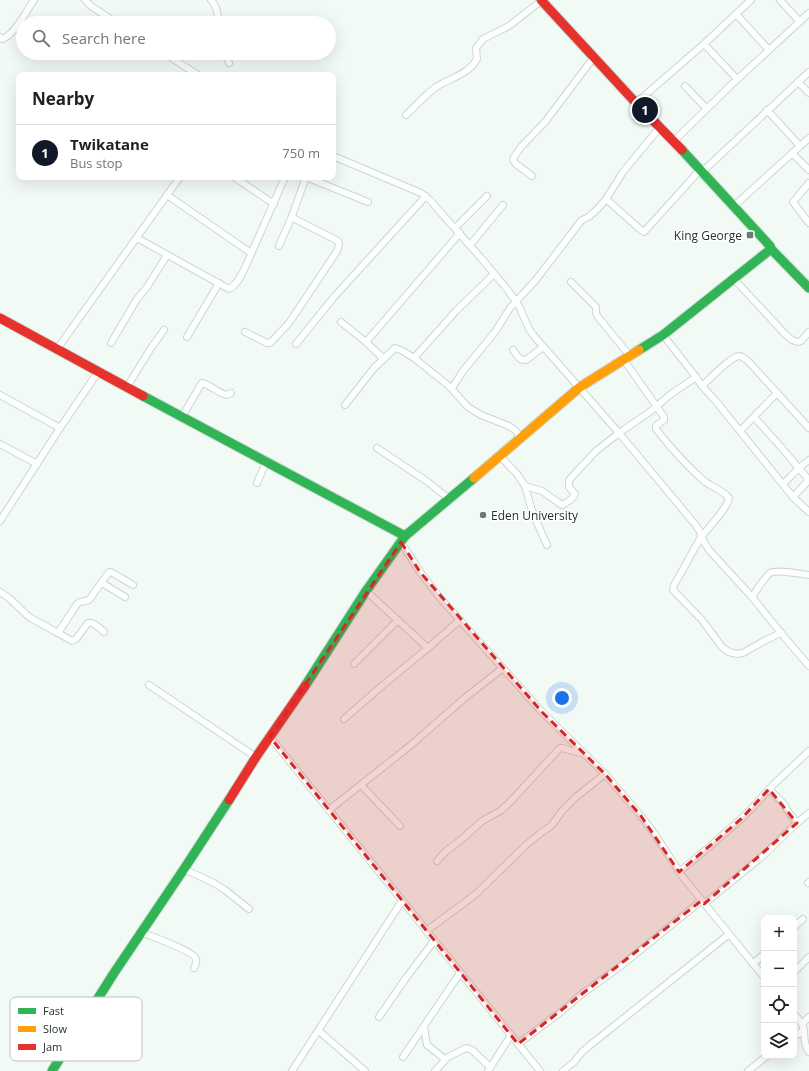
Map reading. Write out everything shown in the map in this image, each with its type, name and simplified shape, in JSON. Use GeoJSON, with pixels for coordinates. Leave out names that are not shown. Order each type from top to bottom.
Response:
{"type":"FeatureCollection","features":[{"type":"Feature","properties":{"kind":"street"},"geometry":{"type":"LineString","coordinates":[[23,16],[34,0]]}},
{"type":"Feature","properties":{"kind":"street"},"geometry":{"type":"LineString","coordinates":[[85,0],[91,6],[107,16]]}},
{"type":"Feature","properties":{"kind":"street"},"geometry":{"type":"LineString","coordinates":[[211,0],[217,9],[218,16]]}},
{"type":"Feature","properties":{"kind":"street"},"geometry":{"type":"LineString","coordinates":[[406,115],[435,88],[468,70],[477,59],[476,47],[484,39],[509,26],[541,0],[636,103],[674,141],[770,248],[809,288]]}},
{"type":"Feature","properties":{"kind":"street"},"geometry":{"type":"LineString","coordinates":[[780,0],[800,22]]}},
{"type":"Feature","properties":{"kind":"street"},"geometry":{"type":"LineString","coordinates":[[636,103],[704,44],[748,1]]}},
{"type":"Feature","properties":{"kind":"street"},"geometry":{"type":"LineString","coordinates":[[674,141],[736,79],[809,13]]}},
{"type":"Feature","properties":{"kind":"street"},"geometry":{"type":"LineString","coordinates":[[736,14],[769,50]]}},
{"type":"Feature","properties":{"kind":"street"},"geometry":{"type":"LineString","coordinates":[[0,38],[6,38],[16,26]]}},
{"type":"Feature","properties":{"kind":"street"},"geometry":{"type":"LineString","coordinates":[[704,44],[736,79]]}},
{"type":"Feature","properties":{"kind":"street"},"geometry":{"type":"LineString","coordinates":[[532,176],[516,164],[513,160],[514,157],[523,144],[546,122],[594,58]]}},
{"type":"Feature","properties":{"kind":"street"},"geometry":{"type":"LineString","coordinates":[[175,60],[193,72]]}},
{"type":"Feature","properties":{"kind":"street"},"geometry":{"type":"LineString","coordinates":[[228,60],[229,64]]}},
{"type":"Feature","properties":{"kind":"street"},"geometry":{"type":"LineString","coordinates":[[606,199],[644,232],[701,171],[809,72]]}},
{"type":"Feature","properties":{"kind":"street"},"geometry":{"type":"LineString","coordinates":[[798,82],[809,93]]}},
{"type":"Feature","properties":{"kind":"street"},"geometry":{"type":"LineString","coordinates":[[685,86],[706,108]]}},
{"type":"Feature","properties":{"kind":"street"},"geometry":{"type":"LineString","coordinates":[[767,110],[800,146]]}},
{"type":"Feature","properties":{"kind":"street"},"geometry":{"type":"LineString","coordinates":[[452,388],[463,371],[495,332],[510,308],[535,282],[581,221],[593,214],[606,199],[623,172],[660,127]]}},
{"type":"Feature","properties":{"kind":"street"},"geometry":{"type":"LineString","coordinates":[[733,207],[809,138]]}},
{"type":"Feature","properties":{"kind":"street"},"geometry":{"type":"LineString","coordinates":[[792,153],[809,170]]}},
{"type":"Feature","properties":{"kind":"street"},"geometry":{"type":"LineString","coordinates":[[336,157],[400,184],[426,196],[431,200],[516,302],[529,329],[543,347],[580,387],[619,433],[694,523],[706,546],[713,555],[752,596],[809,666]]}},
{"type":"Feature","properties":{"kind":"street"},"geometry":{"type":"LineString","coordinates":[[57,349],[178,180]]}},
{"type":"Feature","properties":{"kind":"street"},"geometry":{"type":"LineString","coordinates":[[238,180],[274,204]]}},
{"type":"Feature","properties":{"kind":"street"},"geometry":{"type":"LineString","coordinates":[[137,238],[229,289],[238,281],[244,270],[284,180]]}},
{"type":"Feature","properties":{"kind":"street"},"geometry":{"type":"LineString","coordinates":[[278,246],[292,216],[305,180]]}},
{"type":"Feature","properties":{"kind":"street"},"geometry":{"type":"LineString","coordinates":[[313,180],[368,202]]}},
{"type":"Feature","properties":{"kind":"street"},"geometry":{"type":"LineString","coordinates":[[809,183],[793,202],[809,223]]}},
{"type":"Feature","properties":{"kind":"street"},"geometry":{"type":"LineString","coordinates":[[167,195],[251,253]]}},
{"type":"Feature","properties":{"kind":"street"},"geometry":{"type":"LineString","coordinates":[[296,344],[334,297],[426,196]]}},
{"type":"Feature","properties":{"kind":"street"},"geometry":{"type":"LineString","coordinates":[[455,228],[487,196]]}},
{"type":"Feature","properties":{"kind":"street"},"geometry":{"type":"LineString","coordinates":[[470,245],[503,205]]}},
{"type":"Feature","properties":{"kind":"street"},"geometry":{"type":"LineString","coordinates":[[246,332],[266,343],[270,343],[289,324],[338,249],[338,241],[293,218],[292,216]]}},
{"type":"Feature","properties":{"kind":"street"},"geometry":{"type":"LineString","coordinates":[[366,342],[460,234]]}},
{"type":"Feature","properties":{"kind":"street"},"geometry":{"type":"LineString","coordinates":[[99,997],[256,757],[310,679],[366,590],[403,539],[580,387],[663,336],[770,248]]}},
{"type":"Feature","properties":{"kind":"street"},"geometry":{"type":"LineString","coordinates":[[111,343],[167,255]]}},
{"type":"Feature","properties":{"kind":"street"},"geometry":{"type":"LineString","coordinates":[[414,358],[456,311],[494,274]]}},
{"type":"Feature","properties":{"kind":"street"},"geometry":{"type":"LineString","coordinates":[[734,279],[789,337],[796,342],[801,341],[809,332]]}},
{"type":"Feature","properties":{"kind":"street"},"geometry":{"type":"LineString","coordinates":[[571,282],[596,307],[598,317],[627,358],[663,416],[664,418],[656,426],[656,429],[683,461],[702,480],[729,498],[724,508],[702,537],[674,584],[674,591],[702,620],[722,647],[729,652],[738,654],[743,653],[781,633]]}},
{"type":"Feature","properties":{"kind":"street"},"geometry":{"type":"LineString","coordinates":[[187,337],[219,283]]}},
{"type":"Feature","properties":{"kind":"street"},"geometry":{"type":"LineString","coordinates":[[0,318],[266,462],[403,539],[420,572],[460,620],[542,712],[605,774],[654,833],[679,872],[728,935],[761,973]]}},
{"type":"Feature","properties":{"kind":"street"},"geometry":{"type":"LineString","coordinates":[[340,322],[366,342],[384,359]]}},
{"type":"Feature","properties":{"kind":"street"},"geometry":{"type":"LineString","coordinates":[[127,388],[151,348],[164,330]]}},
{"type":"Feature","properties":{"kind":"street"},"geometry":{"type":"LineString","coordinates":[[663,336],[793,497],[809,512]]}},
{"type":"Feature","properties":{"kind":"street"},"geometry":{"type":"LineString","coordinates":[[513,350],[519,359],[526,360],[543,347]]}},
{"type":"Feature","properties":{"kind":"street"},"geometry":{"type":"LineString","coordinates":[[345,405],[372,371],[396,348],[414,358],[444,381],[472,410],[481,416],[509,426],[515,430],[521,438]]}},
{"type":"Feature","properties":{"kind":"street"},"geometry":{"type":"LineString","coordinates":[[702,386],[724,365],[740,356],[748,360],[809,428]]}},
{"type":"Feature","properties":{"kind":"street"},"geometry":{"type":"LineString","coordinates":[[0,521],[98,372]]}},
{"type":"Feature","properties":{"kind":"street"},"geometry":{"type":"LineString","coordinates":[[525,486],[542,491],[562,505],[567,502],[574,497],[575,494],[569,487],[569,480],[596,451],[671,394],[696,377]]}},
{"type":"Feature","properties":{"kind":"street"},"geometry":{"type":"LineString","coordinates":[[182,417],[202,383],[221,394],[227,395],[231,393]]}},
{"type":"Feature","properties":{"kind":"street"},"geometry":{"type":"LineString","coordinates":[[740,431],[777,392]]}},
{"type":"Feature","properties":{"kind":"street"},"geometry":{"type":"LineString","coordinates":[[0,395],[60,428]]}},
{"type":"Feature","properties":{"kind":"street"},"geometry":{"type":"LineString","coordinates":[[754,417],[808,480],[793,497]]}},
{"type":"Feature","properties":{"kind":"street"},"geometry":{"type":"LineString","coordinates":[[0,444],[37,464]]}},
{"type":"Feature","properties":{"kind":"street"},"geometry":{"type":"LineString","coordinates":[[377,448],[428,482],[449,499]]}},
{"type":"Feature","properties":{"kind":"street"},"geometry":{"type":"LineString","coordinates":[[500,456],[517,474],[525,486],[534,516],[547,545]]}},
{"type":"Feature","properties":{"kind":"street"},"geometry":{"type":"LineString","coordinates":[[783,484],[809,460]]}},
{"type":"Feature","properties":{"kind":"street"},"geometry":{"type":"LineString","coordinates":[[257,483],[266,462]]}},
{"type":"Feature","properties":{"kind":"street"},"geometry":{"type":"LineString","coordinates":[[58,633],[77,604],[89,600],[111,572],[133,585]]}},
{"type":"Feature","properties":{"kind":"street"},"geometry":{"type":"LineString","coordinates":[[752,596],[773,572],[809,575]]}},
{"type":"Feature","properties":{"kind":"street"},"geometry":{"type":"LineString","coordinates":[[102,583],[125,597]]}},
{"type":"Feature","properties":{"kind":"street"},"geometry":{"type":"LineString","coordinates":[[366,590],[428,648]]}},
{"type":"Feature","properties":{"kind":"street"},"geometry":{"type":"LineString","coordinates":[[0,592],[9,598],[29,617],[72,641],[76,639],[90,622],[104,632]]}},
{"type":"Feature","properties":{"kind":"street"},"geometry":{"type":"LineString","coordinates":[[354,664],[398,620]]}},
{"type":"Feature","properties":{"kind":"street"},"geometry":{"type":"LineString","coordinates":[[344,719],[460,620]]}},
{"type":"Feature","properties":{"kind":"street"},"geometry":{"type":"LineString","coordinates":[[329,810],[411,745],[466,696],[503,668]]}},
{"type":"Feature","properties":{"kind":"street"},"geometry":{"type":"LineString","coordinates":[[149,685],[256,757]]}},
{"type":"Feature","properties":{"kind":"street"},"geometry":{"type":"LineString","coordinates":[[270,738],[540,1071]]}},
{"type":"Feature","properties":{"kind":"street"},"geometry":{"type":"LineString","coordinates":[[438,860],[445,852],[482,821],[500,811],[508,804],[521,792],[560,748],[586,755]]}},
{"type":"Feature","properties":{"kind":"street"},"geometry":{"type":"LineString","coordinates":[[679,872],[741,819],[769,789],[809,751]]}},
{"type":"Feature","properties":{"kind":"street"},"geometry":{"type":"LineString","coordinates":[[426,931],[476,893],[526,846],[550,827],[563,810],[576,797],[605,774]]}},
{"type":"Feature","properties":{"kind":"street"},"geometry":{"type":"LineString","coordinates":[[361,785],[400,826]]}},
{"type":"Feature","properties":{"kind":"street"},"geometry":{"type":"LineString","coordinates":[[769,789],[784,804],[786,810],[797,824]]}},
{"type":"Feature","properties":{"kind":"street"},"geometry":{"type":"LineString","coordinates":[[518,1044],[703,903],[764,854],[809,813]]}},
{"type":"Feature","properties":{"kind":"street"},"geometry":{"type":"LineString","coordinates":[[184,869],[214,883],[249,908]]}},
{"type":"Feature","properties":{"kind":"street"},"geometry":{"type":"LineString","coordinates":[[292,1071],[402,901]]}},
{"type":"Feature","properties":{"kind":"street"},"geometry":{"type":"LineString","coordinates":[[797,924],[803,919]]}},
{"type":"Feature","properties":{"kind":"street"},"geometry":{"type":"LineString","coordinates":[[141,932],[192,954],[196,959],[194,968]]}},
{"type":"Feature","properties":{"kind":"street"},"geometry":{"type":"LineString","coordinates":[[563,1071],[589,1046],[728,935]]}},
{"type":"Feature","properties":{"kind":"street"},"geometry":{"type":"LineString","coordinates":[[379,1017],[434,941]]}},
{"type":"Feature","properties":{"kind":"street"},"geometry":{"type":"LineString","coordinates":[[753,964],[761,957]]}},
{"type":"Feature","properties":{"kind":"street"},"geometry":{"type":"LineString","coordinates":[[797,969],[809,958]]}},
{"type":"Feature","properties":{"kind":"street"},"geometry":{"type":"LineString","coordinates":[[403,1057],[460,973]]}},
{"type":"Feature","properties":{"kind":"street"},"geometry":{"type":"LineString","coordinates":[[797,1034],[809,1017]]}},
{"type":"Feature","properties":{"kind":"street"},"geometry":{"type":"LineString","coordinates":[[797,1018],[803,1027],[804,1044],[809,1052]]}},
{"type":"Feature","properties":{"kind":"street"},"geometry":{"type":"LineString","coordinates":[[424,1027],[428,1045],[445,1059]]}},
{"type":"Feature","properties":{"kind":"street"},"geometry":{"type":"LineString","coordinates":[[319,1031],[365,1071]]}},
{"type":"Feature","properties":{"kind":"street"},"geometry":{"type":"LineString","coordinates":[[435,1071],[445,1059],[463,1048],[472,1050],[489,1069],[511,1035]]}},
{"type":"Feature","properties":{"kind":"street"},"geometry":{"type":"LineString","coordinates":[[748,1071],[764,1059]]}},
{"type":"Feature","properties":{"kind":"street"},"geometry":{"type":"LineString","coordinates":[[52,1071],[58,1061]]}},
{"type":"Feature","properties":{"kind":"highlighted area"},"geometry":{"type":"Polygon","coordinates":[[[401,542],[420,572],[542,712],[605,774],[641,816],[679,872],[741,819],[769,789],[797,823],[704,904],[701,901],[518,1044],[270,737],[401,542]]]}},
{"type":"Feature","properties":{"kind":"traffic: fast"},"geometry":{"type":"LineString","coordinates":[[682,150],[770,246],[771,249],[809,288]]}},
{"type":"Feature","properties":{"kind":"traffic: fast"},"geometry":{"type":"LineString","coordinates":[[639,350],[663,335],[771,249]]}},
{"type":"Feature","properties":{"kind":"traffic: fast"},"geometry":{"type":"LineString","coordinates":[[143,396],[405,536]]}},
{"type":"Feature","properties":{"kind":"traffic: fast"},"geometry":{"type":"LineString","coordinates":[[305,686],[366,591],[405,536],[474,478]]}},
{"type":"Feature","properties":{"kind":"traffic: fast"},"geometry":{"type":"LineString","coordinates":[[99,997],[229,800]]}},
{"type":"Feature","properties":{"kind":"traffic: fast"},"geometry":{"type":"LineString","coordinates":[[52,1071],[58,1061]]}},
{"type":"Feature","properties":{"kind":"traffic: slow"},"geometry":{"type":"LineString","coordinates":[[474,478],[580,387],[639,350]]}},
{"type":"Feature","properties":{"kind":"traffic: jam"},"geometry":{"type":"LineString","coordinates":[[541,0],[636,103],[682,150]]}},
{"type":"Feature","properties":{"kind":"traffic: jam"},"geometry":{"type":"LineString","coordinates":[[0,318],[143,396]]}},
{"type":"Feature","properties":{"kind":"traffic: jam"},"geometry":{"type":"LineString","coordinates":[[229,800],[256,757],[305,686]]}},
{"type":"Feature","properties":{"kind":"place","name":"Twikatane"},"geometry":{"type":"Point","coordinates":[645,110]}},
{"type":"Feature","properties":{"kind":"place","name":"King George"},"geometry":{"type":"Point","coordinates":[750,235]}},
{"type":"Feature","properties":{"kind":"place","name":"Eden University"},"geometry":{"type":"Point","coordinates":[483,515]}}]}
